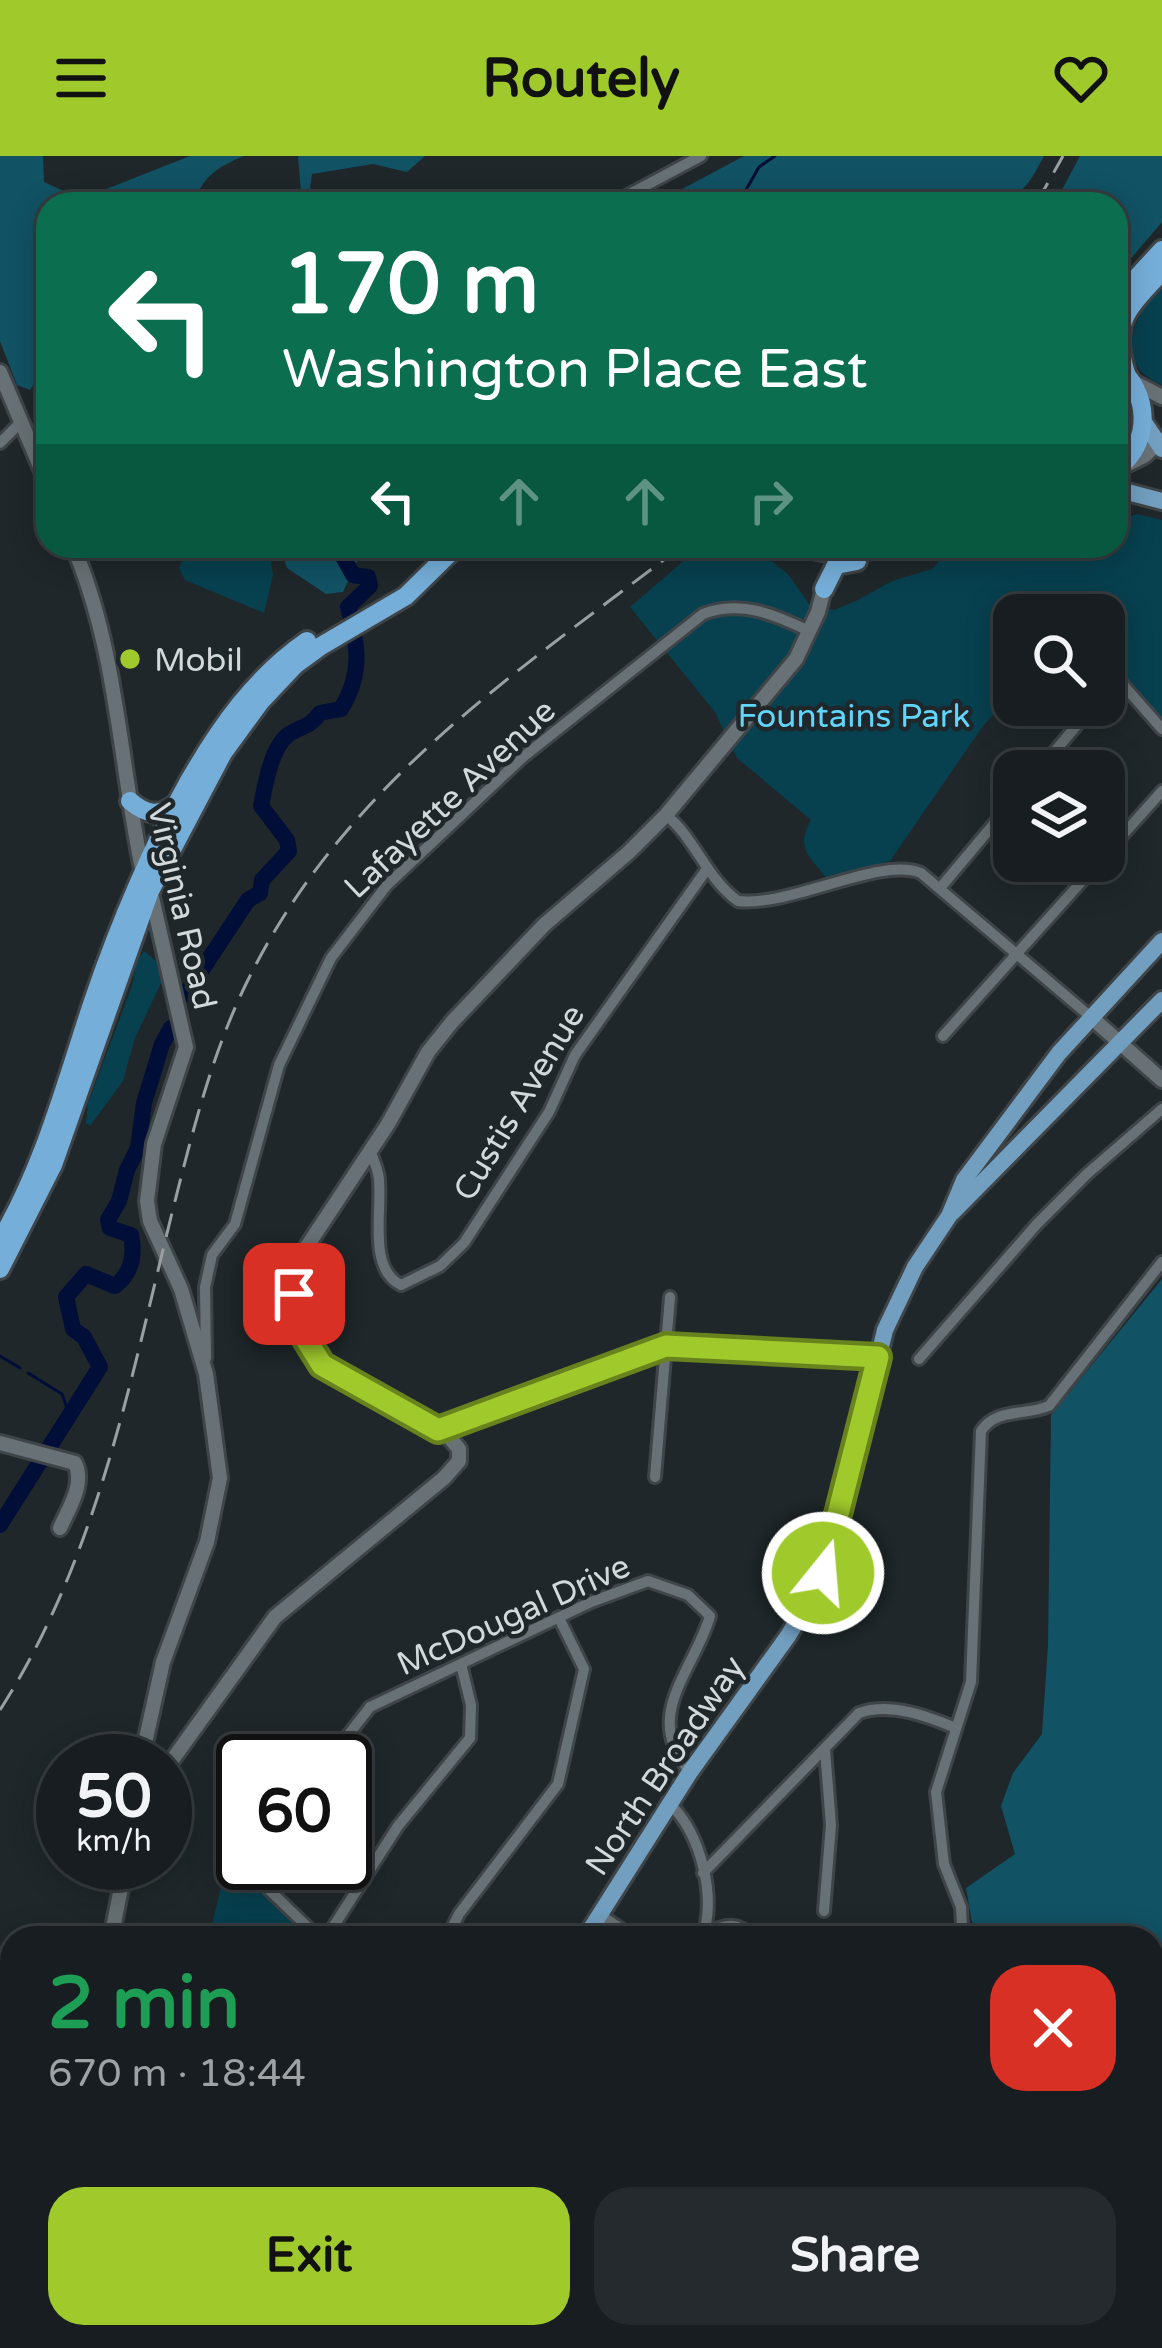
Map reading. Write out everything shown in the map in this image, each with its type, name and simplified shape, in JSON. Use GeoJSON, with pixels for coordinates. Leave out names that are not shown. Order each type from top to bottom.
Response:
{"type":"FeatureCollection","features":[{"type":"Feature","properties":{"kind":"highway"},"geometry":{"type":"LineString","coordinates":[[1128,287],[1162,250]]}},
{"type":"Feature","properties":{"kind":"highway"},"geometry":{"type":"LineString","coordinates":[[1128,310],[1162,271]]}},
{"type":"Feature","properties":{"kind":"highway"},"geometry":{"type":"LineString","coordinates":[[1128,380],[1142,402],[1144,422],[1128,457]]}},
{"type":"Feature","properties":{"kind":"highway"},"geometry":{"type":"LineString","coordinates":[[364,616],[430,558]]}},
{"type":"Feature","properties":{"kind":"highway"},"geometry":{"type":"LineString","coordinates":[[0,1269],[53,1166],[178,800],[220,732],[254,686],[291,652],[413,591],[445,558]]}},
{"type":"Feature","properties":{"kind":"highway"},"geometry":{"type":"LineString","coordinates":[[810,558],[820,563],[824,589]]}},
{"type":"Feature","properties":{"kind":"highway"},"geometry":{"type":"LineString","coordinates":[[824,589],[839,563],[871,558]]}},
{"type":"Feature","properties":{"kind":"highway"},"geometry":{"type":"LineString","coordinates":[[0,1241],[39,1162],[102,975],[147,881],[241,727],[283,676],[337,630]]}},
{"type":"Feature","properties":{"kind":"highway"},"geometry":{"type":"LineString","coordinates":[[130,801],[155,814],[178,800]]}},
{"type":"Feature","properties":{"kind":"main road"},"geometry":{"type":"LineString","coordinates":[[1144,422],[1161,444]]}},
{"type":"Feature","properties":{"kind":"main road"},"geometry":{"type":"LineString","coordinates":[[1128,493],[1162,501]]}},
{"type":"Feature","properties":{"kind":"main road","name":"North Broadway"},"geometry":{"type":"LineString","coordinates":[[593,1926],[690,1772],[788,1636],[822,1574],[878,1357],[903,1289],[949,1216],[964,1180],[1014,1109],[1162,941]]}},
{"type":"Feature","properties":{"kind":"main road"},"geometry":{"type":"LineString","coordinates":[[949,1216],[1162,1000]]}},
{"type":"Feature","properties":{"kind":"street"},"geometry":{"type":"LineString","coordinates":[[634,192],[701,156]]}},
{"type":"Feature","properties":{"kind":"street"},"geometry":{"type":"LineString","coordinates":[[0,372],[36,457]]}},
{"type":"Feature","properties":{"kind":"street"},"geometry":{"type":"LineString","coordinates":[[1128,374],[1162,397]]}},
{"type":"Feature","properties":{"kind":"street"},"geometry":{"type":"LineString","coordinates":[[0,443],[21,422]]}},
{"type":"Feature","properties":{"kind":"street"},"geometry":{"type":"LineString","coordinates":[[1128,463],[1161,444]]}},
{"type":"Feature","properties":{"kind":"street","name":"Virginia Road"},"geometry":{"type":"LineString","coordinates":[[79,558],[110,660],[130,801],[186,1047],[154,1144],[146,1201],[150,1221],[182,1289],[206,1374],[218,1446],[216,1505],[163,1662],[147,1734]]}},
{"type":"Feature","properties":{"kind":"street"},"geometry":{"type":"LineString","coordinates":[[191,1734],[275,1617],[454,1469],[459,1449],[438,1430],[322,1365],[300,1330],[294,1294],[300,1257],[370,1152],[428,1052],[544,925],[665,815],[776,686],[809,632],[824,589]]}},
{"type":"Feature","properties":{"kind":"street","name":"Lafayette Avenue"},"geometry":{"type":"LineString","coordinates":[[206,1374],[205,1287],[212,1255],[235,1224],[265,1110],[298,1021],[331,958],[369,906],[526,755],[703,614],[747,608],[809,632]]}},
{"type":"Feature","properties":{"kind":"street"},"geometry":{"type":"LineString","coordinates":[[1125,687],[1162,729]]}},
{"type":"Feature","properties":{"kind":"street"},"geometry":{"type":"LineString","coordinates":[[1056,750],[1076,726]]}},
{"type":"Feature","properties":{"kind":"street"},"geometry":{"type":"LineString","coordinates":[[1125,832],[1162,791]]}},
{"type":"Feature","properties":{"kind":"street"},"geometry":{"type":"LineString","coordinates":[[665,815],[727,893],[747,902],[911,869],[940,887],[1162,1080]]}},
{"type":"Feature","properties":{"kind":"street"},"geometry":{"type":"LineString","coordinates":[[940,887],[993,825]]}},
{"type":"Feature","properties":{"kind":"street","name":"Custis Avenue"},"geometry":{"type":"LineString","coordinates":[[370,1152],[380,1175],[380,1257],[387,1274],[401,1285],[440,1266],[464,1243],[549,1112],[575,1054],[707,869]]}},
{"type":"Feature","properties":{"kind":"street"},"geometry":{"type":"LineString","coordinates":[[943,1036],[1081,882]]}},
{"type":"Feature","properties":{"kind":"street"},"geometry":{"type":"LineString","coordinates":[[919,1359],[1037,1224],[1162,1109]]}},
{"type":"Feature","properties":{"kind":"street"},"geometry":{"type":"LineString","coordinates":[[962,1926],[961,1907],[944,1864],[936,1792],[971,1682],[981,1431],[999,1415],[1049,1406],[1162,1262]]}},
{"type":"Feature","properties":{"kind":"street"},"geometry":{"type":"LineString","coordinates":[[655,1477],[670,1297]]}},
{"type":"Feature","properties":{"kind":"street"},"geometry":{"type":"LineString","coordinates":[[438,1430],[666,1346],[878,1357]]}},
{"type":"Feature","properties":{"kind":"street"},"geometry":{"type":"LineString","coordinates":[[0,1443],[70,1460],[79,1470],[60,1528]]}},
{"type":"Feature","properties":{"kind":"street","name":"McDougal Drive"},"geometry":{"type":"LineString","coordinates":[[349,1734],[370,1707],[632,1584],[649,1581],[688,1595],[709,1613],[670,1713],[679,1760],[690,1772]]}},
{"type":"Feature","properties":{"kind":"street"},"geometry":{"type":"LineString","coordinates":[[453,1926],[557,1784],[584,1669],[559,1618]]}},
{"type":"Feature","properties":{"kind":"street"},"geometry":{"type":"LineString","coordinates":[[325,1926],[398,1826],[464,1748],[472,1719],[461,1664]]}},
{"type":"Feature","properties":{"kind":"street"},"geometry":{"type":"LineString","coordinates":[[703,1873],[853,1718],[873,1708],[901,1710],[956,1728]]}},
{"type":"Feature","properties":{"kind":"street"},"geometry":{"type":"LineString","coordinates":[[824,1911],[831,1825],[825,1750]]}},
{"type":"Feature","properties":{"kind":"street"},"geometry":{"type":"LineString","coordinates":[[670,1805],[691,1831],[703,1873],[703,1926]]}},
{"type":"Feature","properties":{"kind":"street"},"geometry":{"type":"LineString","coordinates":[[113,1926],[121,1890]]}},
{"type":"Feature","properties":{"kind":"street"},"geometry":{"type":"LineString","coordinates":[[269,1890],[307,1926]]}},
{"type":"Feature","properties":{"kind":"street"},"geometry":{"type":"LineString","coordinates":[[600,1915],[617,1926]]}},
{"type":"Feature","properties":{"kind":"green space"},"geometry":{"type":"Polygon","coordinates":[[[1162,285],[1162,385],[1136,364],[1132,338],[1143,310],[1162,285]]]}},
{"type":"Feature","properties":{"kind":"green space","name":"Fountains Park"},"geometry":{"type":"Polygon","coordinates":[[[1137,514],[1162,520],[1162,720],[1125,677],[1125,594],[993,594],[993,715],[890,861],[826,878],[804,845],[811,820],[737,758],[715,712],[630,607],[687,558],[767,558],[788,574],[809,604],[834,610],[892,581],[932,569],[942,558],[1128,558],[1128,517],[1137,514]]]}},
{"type":"Feature","properties":{"kind":"green space"},"geometry":{"type":"Polygon","coordinates":[[[184,558],[270,558],[273,575],[264,613],[185,580],[179,568],[184,558]]]}},
{"type":"Feature","properties":{"kind":"green space"},"geometry":{"type":"Polygon","coordinates":[[[144,951],[157,962],[162,981],[135,1038],[123,1081],[90,1126],[86,1123],[88,1103],[144,951]]]}},
{"type":"Feature","properties":{"kind":"green space"},"geometry":{"type":"Polygon","coordinates":[[[220,1890],[269,1890],[307,1926],[212,1926],[220,1890]]]}},
{"type":"Feature","properties":{"kind":"shaded area"},"geometry":{"type":"Polygon","coordinates":[[[0,156],[43,156],[44,182],[66,192],[36,192],[36,381],[30,390],[17,385],[0,341],[0,156]]]}},
{"type":"Feature","properties":{"kind":"shaded area"},"geometry":{"type":"Polygon","coordinates":[[[190,156],[244,156],[212,174],[199,192],[99,192],[190,156]]]}},
{"type":"Feature","properties":{"kind":"shaded area"},"geometry":{"type":"Polygon","coordinates":[[[298,156],[425,156],[407,172],[373,164],[312,174],[314,192],[301,192],[298,156]]]}},
{"type":"Feature","properties":{"kind":"shaded area"},"geometry":{"type":"Polygon","coordinates":[[[744,156],[1044,156],[1019,192],[676,192],[744,156]]]}},
{"type":"Feature","properties":{"kind":"shaded area"},"geometry":{"type":"Polygon","coordinates":[[[1080,156],[1162,156],[1162,222],[1128,262],[1128,192],[1061,192],[1080,156]]]}},
{"type":"Feature","properties":{"kind":"shaded area"},"geometry":{"type":"Polygon","coordinates":[[[284,558],[359,558],[343,592],[326,594],[287,568],[284,558]]]}},
{"type":"Feature","properties":{"kind":"shaded area"},"geometry":{"type":"Polygon","coordinates":[[[1162,1279],[1162,1926],[973,1926],[966,1888],[1015,1854],[1001,1806],[1013,1773],[1042,1734],[1051,1415],[1162,1279]]]}},
{"type":"Feature","properties":{"kind":"waterway"},"geometry":{"type":"LineString","coordinates":[[745,192],[759,167],[775,156]]}},
{"type":"Feature","properties":{"kind":"waterway"},"geometry":{"type":"LineString","coordinates":[[186,994],[248,900],[260,893],[262,880],[289,851],[287,840],[261,806],[278,748],[289,734],[320,713],[341,709],[353,683],[356,647],[348,607],[370,586],[368,577],[353,575],[344,558]]}},
{"type":"Feature","properties":{"kind":"waterway"},"geometry":{"type":"LineString","coordinates":[[0,1525],[100,1367],[84,1337],[73,1329],[66,1297],[86,1274],[115,1286],[129,1269],[131,1235],[110,1228],[108,1220],[138,1148],[144,1103],[171,1028]]}},
{"type":"Feature","properties":{"kind":"waterway"},"geometry":{"type":"LineString","coordinates":[[0,1356],[20,1368]]}},
{"type":"Feature","properties":{"kind":"waterway"},"geometry":{"type":"LineString","coordinates":[[28,1373],[62,1394],[69,1414]]}},
{"type":"Feature","properties":{"kind":"railway"},"geometry":{"type":"LineString","coordinates":[[1043,192],[1063,156]]}},
{"type":"Feature","properties":{"kind":"railway"},"geometry":{"type":"LineString","coordinates":[[0,1710],[33,1653],[85,1533],[124,1408],[212,1069],[246,984],[286,913],[331,850],[437,739],[666,558]]}},
{"type":"Feature","properties":{"kind":"place","name":"Mobil"},"geometry":{"type":"Point","coordinates":[130,659]}},
{"type":"Feature","properties":{"kind":"route"},"geometry":{"type":"LineString","coordinates":[[294,1294],[300,1330],[315,1359],[438,1430],[666,1346],[878,1357],[823,1573]]}}]}
